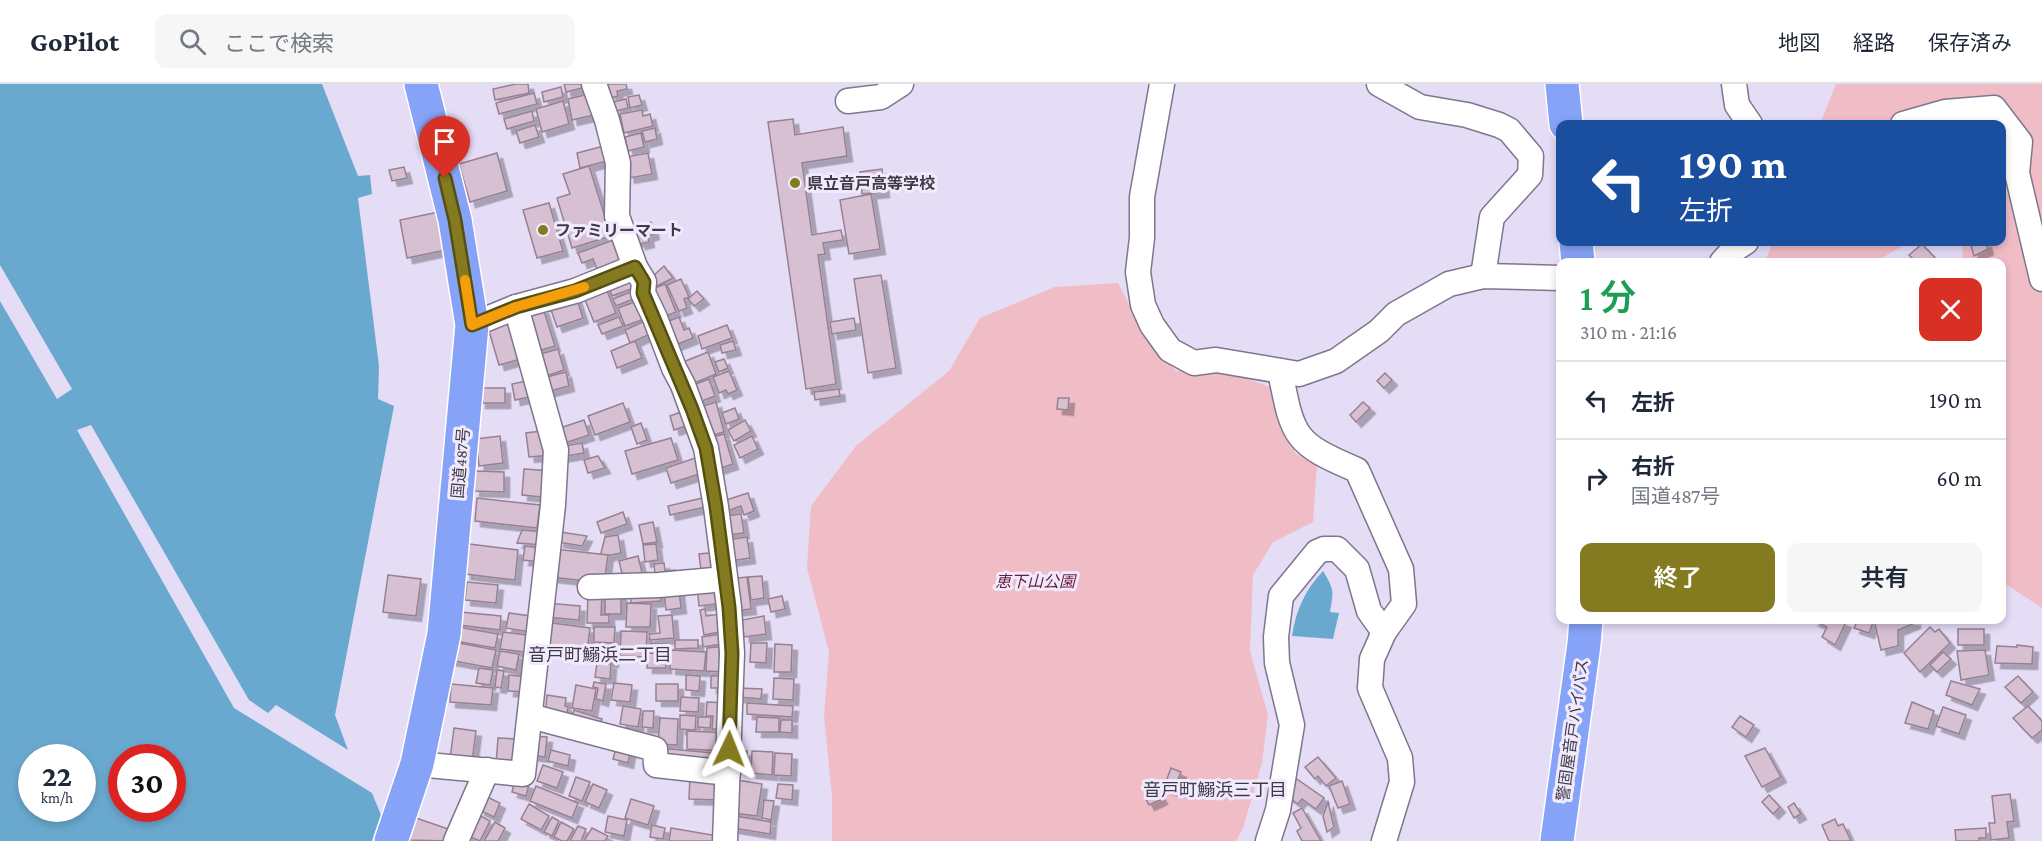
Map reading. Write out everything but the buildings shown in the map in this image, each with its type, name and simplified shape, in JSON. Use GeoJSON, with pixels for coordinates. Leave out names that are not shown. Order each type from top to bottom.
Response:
{"type":"FeatureCollection","features":[{"type":"Feature","properties":{"kind":"highway","name":"国道487号"},"geometry":{"type":"LineString","coordinates":[[391,841],[417,764],[444,634],[472,325],[455,220],[421,84]]}},
{"type":"Feature","properties":{"kind":"highway"},"geometry":{"type":"LineString","coordinates":[[1562,84],[1566,120]]}},
{"type":"Feature","properties":{"kind":"highway","name":"警固屋音戸バイパス"},"geometry":{"type":"LineString","coordinates":[[1557,841],[1585,624]]}},
{"type":"Feature","properties":{"kind":"street"},"geometry":{"type":"LineString","coordinates":[[594,84],[607,120],[618,163],[617,216],[635,267],[644,282],[643,293],[686,393],[706,448],[716,507],[732,653],[725,841]]}},
{"type":"Feature","properties":{"kind":"street"},"geometry":{"type":"LineString","coordinates":[[848,101],[881,97],[901,84]]}},
{"type":"Feature","properties":{"kind":"street"},"geometry":{"type":"LineString","coordinates":[[1162,84],[1142,197],[1142,238],[1138,272],[1143,304],[1152,325],[1170,350],[1194,363],[1216,360],[1299,374],[1336,361],[1379,331],[1396,314],[1449,284],[1491,277],[1556,278]]}},
{"type":"Feature","properties":{"kind":"street"},"geometry":{"type":"LineString","coordinates":[[1379,84],[1420,107],[1467,115],[1499,124],[1509,130],[1531,156],[1530,175],[1492,217],[1491,277]]}},
{"type":"Feature","properties":{"kind":"street"},"geometry":{"type":"LineString","coordinates":[[1734,84],[1737,105],[1747,120]]}},
{"type":"Feature","properties":{"kind":"street"},"geometry":{"type":"LineString","coordinates":[[1917,120],[1945,112],[1994,108],[2003,120]]}},
{"type":"Feature","properties":{"kind":"street"},"geometry":{"type":"LineString","coordinates":[[2006,124],[2020,142],[2017,173]]}},
{"type":"Feature","properties":{"kind":"street"},"geometry":{"type":"LineString","coordinates":[[2006,156],[2017,173],[2042,279]]}},
{"type":"Feature","properties":{"kind":"street"},"geometry":{"type":"LineString","coordinates":[[1726,258],[1740,246]]}},
{"type":"Feature","properties":{"kind":"street"},"geometry":{"type":"LineString","coordinates":[[472,325],[516,307],[575,291],[635,267]]}},
{"type":"Feature","properties":{"kind":"street"},"geometry":{"type":"LineString","coordinates":[[417,764],[523,774],[553,505],[556,450],[516,307]]}},
{"type":"Feature","properties":{"kind":"street"},"geometry":{"type":"LineString","coordinates":[[1280,370],[1290,420],[1300,439],[1322,455],[1357,470],[1401,569],[1404,604],[1384,632],[1372,658],[1370,688],[1400,758],[1402,782],[1384,841]]}},
{"type":"Feature","properties":{"kind":"street"},"geometry":{"type":"LineString","coordinates":[[1268,841],[1278,810],[1292,725],[1277,663],[1276,638],[1281,596],[1317,552],[1324,549],[1337,549],[1357,568],[1369,611],[1384,632]]}},
{"type":"Feature","properties":{"kind":"street"},"geometry":{"type":"LineString","coordinates":[[590,586],[659,585],[725,579]]}},
{"type":"Feature","properties":{"kind":"street"},"geometry":{"type":"LineString","coordinates":[[530,716],[655,749],[656,765],[728,773]]}},
{"type":"Feature","properties":{"kind":"street"},"geometry":{"type":"LineString","coordinates":[[460,839],[487,770]]}},
{"type":"Feature","properties":{"kind":"green space"},"geometry":{"type":"Polygon","coordinates":[[[1836,84],[2042,84],[2042,608],[2006,584],[2006,258],[1963,258],[1962,246],[2006,246],[2006,120],[1822,120],[1836,84]]]}},
{"type":"Feature","properties":{"kind":"green space"},"geometry":{"type":"Polygon","coordinates":[[[1771,246],[1902,246],[1882,258],[1767,258],[1771,246]]]}},
{"type":"Feature","properties":{"kind":"green space","name":"恵下山公園"},"geometry":{"type":"Polygon","coordinates":[[[1118,283],[1139,324],[1176,371],[1233,373],[1272,388],[1295,453],[1317,464],[1313,522],[1273,542],[1253,575],[1250,651],[1268,715],[1262,763],[1243,828],[1236,841],[832,841],[832,797],[824,715],[829,652],[807,568],[811,506],[856,446],[949,371],[980,318],[1055,287],[1118,283]]]}},
{"type":"Feature","properties":{"kind":"water"},"geometry":{"type":"Polygon","coordinates":[[[0,84],[322,84],[358,176],[370,175],[372,194],[358,198],[379,366],[378,399],[394,406],[335,715],[348,750],[276,705],[268,713],[249,700],[91,425],[77,430],[234,708],[372,793],[381,815],[372,841],[0,841],[0,301],[57,399],[72,389],[0,265],[0,84]]]}},
{"type":"Feature","properties":{"kind":"water"},"geometry":{"type":"Polygon","coordinates":[[[1323,571],[1332,590],[1330,612],[1339,613],[1333,639],[1292,636],[1302,601],[1323,571]]]}},
{"type":"Feature","properties":{"kind":"slow traffic"},"geometry":{"type":"LineString","coordinates":[[465,280],[472,325],[516,307],[584,287]]}},
{"type":"Feature","properties":{"kind":"place","name":"県立音戸高等学校"},"geometry":{"type":"Point","coordinates":[795,183]}},
{"type":"Feature","properties":{"kind":"place","name":"ファミリーマート"},"geometry":{"type":"Point","coordinates":[543,230]}},
{"type":"Feature","properties":{"kind":"district","name":"音戸町鰯浜二丁目"},"geometry":{"type":"Point","coordinates":[600,655]}},
{"type":"Feature","properties":{"kind":"district","name":"音戸町鰯浜三丁目"},"geometry":{"type":"Point","coordinates":[1215,790]}},
{"type":"Feature","properties":{"kind":"route"},"geometry":{"type":"LineString","coordinates":[[445,178],[455,220],[472,325],[516,307],[575,291],[635,267],[644,282],[643,293],[706,448],[729,607],[732,653],[729,749]]}}]}
